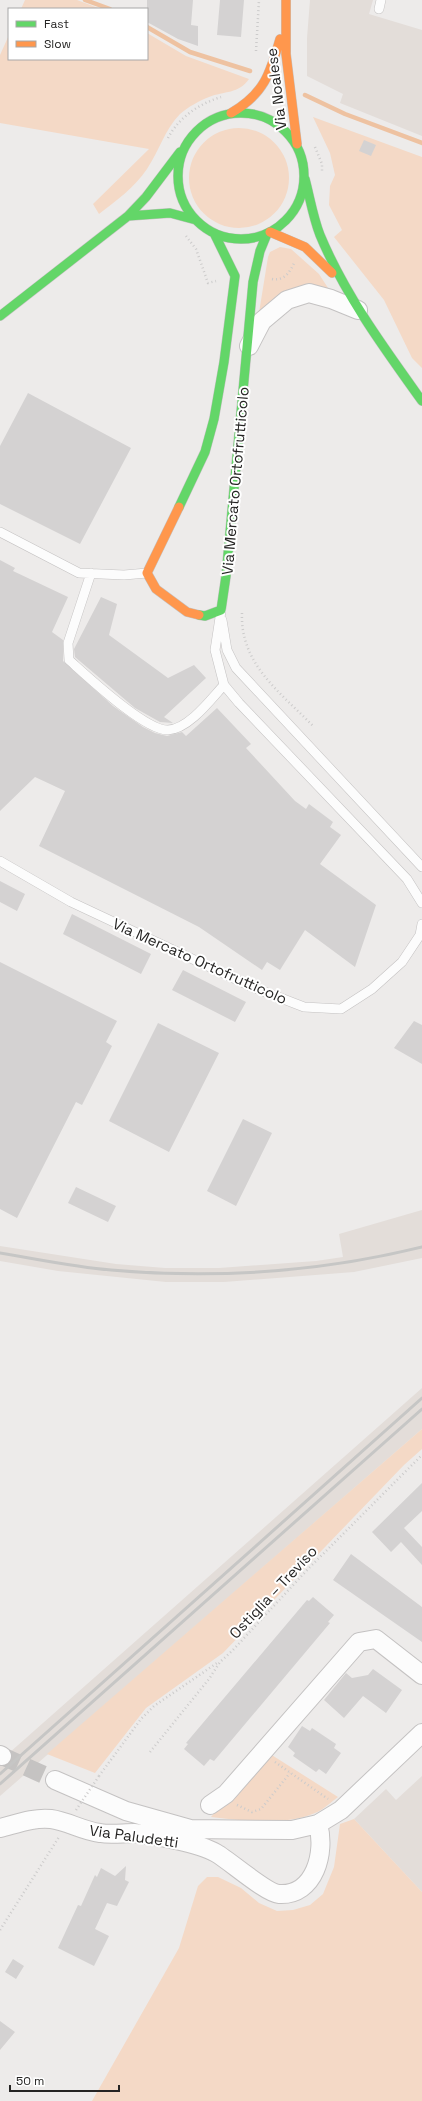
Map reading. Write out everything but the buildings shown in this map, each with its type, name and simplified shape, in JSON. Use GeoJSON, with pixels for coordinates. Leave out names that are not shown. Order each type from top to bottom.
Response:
{"type":"FeatureCollection","features":[{"type":"Feature","properties":{"kind":"main road","name":"Via Noalese"},"geometry":{"type":"LineString","coordinates":[[286,0],[283,30],[288,87],[297,144],[303,161],[305,180],[320,235],[358,310],[422,402]]}},
{"type":"Feature","properties":{"kind":"main road","name":"Via Noalese"},"geometry":{"type":"LineString","coordinates":[[232,113],[249,103],[260,92],[269,75],[283,30]]}},
{"type":"Feature","properties":{"kind":"main road","name":"Via Noalese"},"geometry":{"type":"LineString","coordinates":[[297,144],[289,134],[269,118],[244,112],[218,116],[195,132],[187,143],[181,156],[178,183],[181,197],[187,209],[196,220],[214,233],[231,239],[249,239],[268,233],[284,223],[295,210],[302,196],[305,180]]}},
{"type":"Feature","properties":{"kind":"main road"},"geometry":{"type":"LineString","coordinates":[[0,316],[128,216],[146,197],[187,143]]}},
{"type":"Feature","properties":{"kind":"main road"},"geometry":{"type":"LineString","coordinates":[[128,216],[166,211],[183,214],[196,220]]}},
{"type":"Feature","properties":{"kind":"main road","name":"Via Mercato Ortofrutticolo"},"geometry":{"type":"LineString","coordinates":[[146,573],[205,452],[214,418],[224,362],[235,276],[214,233]]}},
{"type":"Feature","properties":{"kind":"main road","name":"Via Noalese"},"geometry":{"type":"LineString","coordinates":[[268,233],[305,247],[317,256],[346,287]]}},
{"type":"Feature","properties":{"kind":"main road","name":"Via Mercato Ortofrutticolo"},"geometry":{"type":"LineString","coordinates":[[221,610],[226,576],[253,282],[260,251],[268,233]]}},
{"type":"Feature","properties":{"kind":"main road"},"geometry":{"type":"LineString","coordinates":[[146,573],[156,589],[187,612],[205,616],[221,610]]}},
{"type":"Feature","properties":{"kind":"street","name":"Via Mercato Ortofrutticolo"},"geometry":{"type":"LineString","coordinates":[[247,351],[262,321],[287,300],[309,293],[331,299],[358,310]]}},
{"type":"Feature","properties":{"kind":"street"},"geometry":{"type":"LineString","coordinates":[[210,1805],[226,1794],[359,1642],[376,1639],[422,1675]]}},
{"type":"Feature","properties":{"kind":"street","name":"Via Paludetti"},"geometry":{"type":"LineString","coordinates":[[55,1780],[126,1811],[190,1829],[292,1830],[318,1824],[348,1804],[422,1733]]}},
{"type":"Feature","properties":{"kind":"street","name":"Via Paludetti"},"geometry":{"type":"LineString","coordinates":[[0,1828],[26,1821],[50,1819],[100,1833],[134,1834],[183,1842],[215,1852],[254,1881],[278,1894],[291,1893],[302,1888],[313,1877],[321,1842],[318,1824]]}},
{"type":"Feature","properties":{"kind":"lane"},"geometry":{"type":"LineString","coordinates":[[0,532],[79,573],[124,575],[146,573]]}},
{"type":"Feature","properties":{"kind":"lane"},"geometry":{"type":"LineString","coordinates":[[91,574],[68,642],[69,660],[96,685],[150,726],[168,730],[192,720],[224,685]]}},
{"type":"Feature","properties":{"kind":"lane"},"geometry":{"type":"LineString","coordinates":[[221,610],[227,650],[236,668],[422,867]]}},
{"type":"Feature","properties":{"kind":"lane","name":"Via Mercato Ortofrutticolo"},"geometry":{"type":"LineString","coordinates":[[221,610],[215,650],[224,685],[239,704],[407,878],[422,903]]}},
{"type":"Feature","properties":{"kind":"lane","name":"Via Mercato Ortofrutticolo"},"geometry":{"type":"LineString","coordinates":[[0,861],[71,902],[250,986],[304,1007],[341,1009],[372,989],[402,962],[420,935],[422,924]]}},
{"type":"Feature","properties":{"kind":"path"},"geometry":{"type":"LineString","coordinates":[[256,52],[259,0]]}},
{"type":"Feature","properties":{"kind":"path"},"geometry":{"type":"LineString","coordinates":[[242,613],[247,649],[256,666],[313,726]]}},
{"type":"Feature","properties":{"kind":"path","name":"Ostiglia – Treviso"},"geometry":{"type":"LineString","coordinates":[[150,1752],[210,1679],[220,1662],[233,1650],[308,1568],[422,1455]]}},
{"type":"Feature","properties":{"kind":"path"},"geometry":{"type":"LineString","coordinates":[[76,1810],[140,1719],[154,1706],[220,1662]]}},
{"type":"Feature","properties":{"kind":"path"},"geometry":{"type":"LineString","coordinates":[[262,1753],[331,1801]]}},
{"type":"Feature","properties":{"kind":"path"},"geometry":{"type":"LineString","coordinates":[[226,1794],[236,1805],[252,1812],[261,1809],[290,1773]]}},
{"type":"Feature","properties":{"kind":"path"},"geometry":{"type":"LineString","coordinates":[[0,1930],[60,1834]]}},
{"type":"Feature","properties":{"kind":"shaded area"},"geometry":{"type":"Polygon","coordinates":[[[25,0],[77,0],[98,8],[21,8],[25,0]]]}},
{"type":"Feature","properties":{"kind":"shaded area"},"geometry":{"type":"Polygon","coordinates":[[[310,0],[373,0],[369,14],[422,30],[422,136],[340,103],[343,94],[307,76],[307,38],[310,0]]]}},
{"type":"Feature","properties":{"kind":"shaded area"},"geometry":{"type":"Polygon","coordinates":[[[148,34],[186,56],[249,79],[245,84],[236,90],[215,95],[198,102],[180,114],[170,126],[142,176],[125,193],[99,214],[93,204],[149,149],[0,123],[0,55],[8,37],[8,60],[148,60],[148,34]]]}},
{"type":"Feature","properties":{"kind":"shaded area"},"geometry":{"type":"Polygon","coordinates":[[[313,117],[422,157],[422,368],[412,358],[384,300],[334,237],[342,230],[329,205],[330,186],[335,175],[330,153],[313,117]]]}},
{"type":"Feature","properties":{"kind":"shaded area"},"geometry":{"type":"Polygon","coordinates":[[[239,128],[249,129],[267,136],[281,150],[288,168],[288,188],[281,206],[267,220],[249,227],[239,228],[229,227],[211,220],[197,206],[190,188],[189,178],[190,168],[197,150],[211,136],[229,129],[239,128]]]}},
{"type":"Feature","properties":{"kind":"shaded area"},"geometry":{"type":"Polygon","coordinates":[[[280,247],[291,249],[319,274],[330,291],[258,319],[268,257],[270,252],[280,247]]]}},
{"type":"Feature","properties":{"kind":"shaded area"},"geometry":{"type":"Polygon","coordinates":[[[422,1210],[422,1258],[354,1272],[224,1282],[166,1282],[58,1271],[0,1261],[0,1246],[116,1264],[165,1268],[219,1268],[316,1261],[343,1257],[339,1234],[422,1210]]]}},
{"type":"Feature","properties":{"kind":"shaded area"},"geometry":{"type":"Polygon","coordinates":[[[422,1388],[422,1429],[0,1796],[0,1761],[422,1388]]]}},
{"type":"Feature","properties":{"kind":"shaded area"},"geometry":{"type":"Polygon","coordinates":[[[422,1429],[422,1449],[404,1465],[223,1653],[146,1708],[95,1773],[47,1754],[422,1429]]]}},
{"type":"Feature","properties":{"kind":"shaded area"},"geometry":{"type":"Polygon","coordinates":[[[267,1752],[338,1797],[318,1812],[290,1820],[250,1821],[211,1817],[267,1752]]]}},
{"type":"Feature","properties":{"kind":"shaded area"},"geometry":{"type":"Polygon","coordinates":[[[422,1776],[422,1892],[354,1819],[386,1789],[396,1800],[422,1776]]]}},
{"type":"Feature","properties":{"kind":"shaded area"},"geometry":{"type":"Polygon","coordinates":[[[354,1819],[422,1892],[422,2101],[92,2101],[179,1948],[198,1886],[207,1877],[218,1877],[241,1888],[259,1903],[277,1911],[293,1910],[310,1905],[323,1894],[334,1867],[340,1824],[354,1819]]]}},
{"type":"Feature","properties":{"kind":"waterway"},"geometry":{"type":"LineString","coordinates":[[85,0],[107,8]]}},
{"type":"Feature","properties":{"kind":"waterway"},"geometry":{"type":"LineString","coordinates":[[148,28],[190,52],[250,71]]}},
{"type":"Feature","properties":{"kind":"waterway"},"geometry":{"type":"LineString","coordinates":[[305,95],[345,114],[422,143]]}},
{"type":"Feature","properties":{"kind":"tunnel"},"geometry":{"type":"LineString","coordinates":[[2,1756],[55,1780]]}},
{"type":"Feature","properties":{"kind":"railway"},"geometry":{"type":"LineString","coordinates":[[0,1253],[97,1269],[189,1274],[307,1268],[384,1256],[422,1247]]}},
{"type":"Feature","properties":{"kind":"railway"},"geometry":{"type":"LineString","coordinates":[[0,1774],[422,1398]]}},
{"type":"Feature","properties":{"kind":"railway"},"geometry":{"type":"LineString","coordinates":[[0,1784],[422,1409]]}},
{"type":"Feature","properties":{"kind":"traffic: fast"},"geometry":{"type":"LineString","coordinates":[[235,113],[247,113],[265,117],[286,131],[300,152],[304,176],[300,200],[286,221],[265,235],[247,239],[235,239],[217,235],[196,221],[182,200],[178,182],[178,170],[182,152],[196,131],[217,117],[235,113]]}},
{"type":"Feature","properties":{"kind":"traffic: fast"},"geometry":{"type":"LineString","coordinates":[[0,316],[128,216],[146,197],[180,152]]}},
{"type":"Feature","properties":{"kind":"traffic: fast"},"geometry":{"type":"LineString","coordinates":[[305,179],[313,214],[320,235],[341,279],[366,321],[422,401]]}},
{"type":"Feature","properties":{"kind":"traffic: fast"},"geometry":{"type":"LineString","coordinates":[[128,216],[170,213],[196,220]]}},
{"type":"Feature","properties":{"kind":"traffic: fast"},"geometry":{"type":"LineString","coordinates":[[179,507],[205,452],[214,419],[224,362],[235,276],[214,233]]}},
{"type":"Feature","properties":{"kind":"traffic: fast"},"geometry":{"type":"LineString","coordinates":[[199,615],[205,616],[221,610],[226,576],[253,282],[260,251],[267,234]]}},
{"type":"Feature","properties":{"kind":"traffic: slow"},"geometry":{"type":"LineString","coordinates":[[286,0],[286,54],[297,144]]}},
{"type":"Feature","properties":{"kind":"traffic: slow"},"geometry":{"type":"LineString","coordinates":[[231,113],[251,98],[264,82],[273,63],[280,39]]}},
{"type":"Feature","properties":{"kind":"traffic: slow"},"geometry":{"type":"LineString","coordinates":[[270,232],[305,247],[332,273]]}},
{"type":"Feature","properties":{"kind":"traffic: slow"},"geometry":{"type":"LineString","coordinates":[[179,507],[147,573],[156,589],[187,612],[199,615]]}}]}
